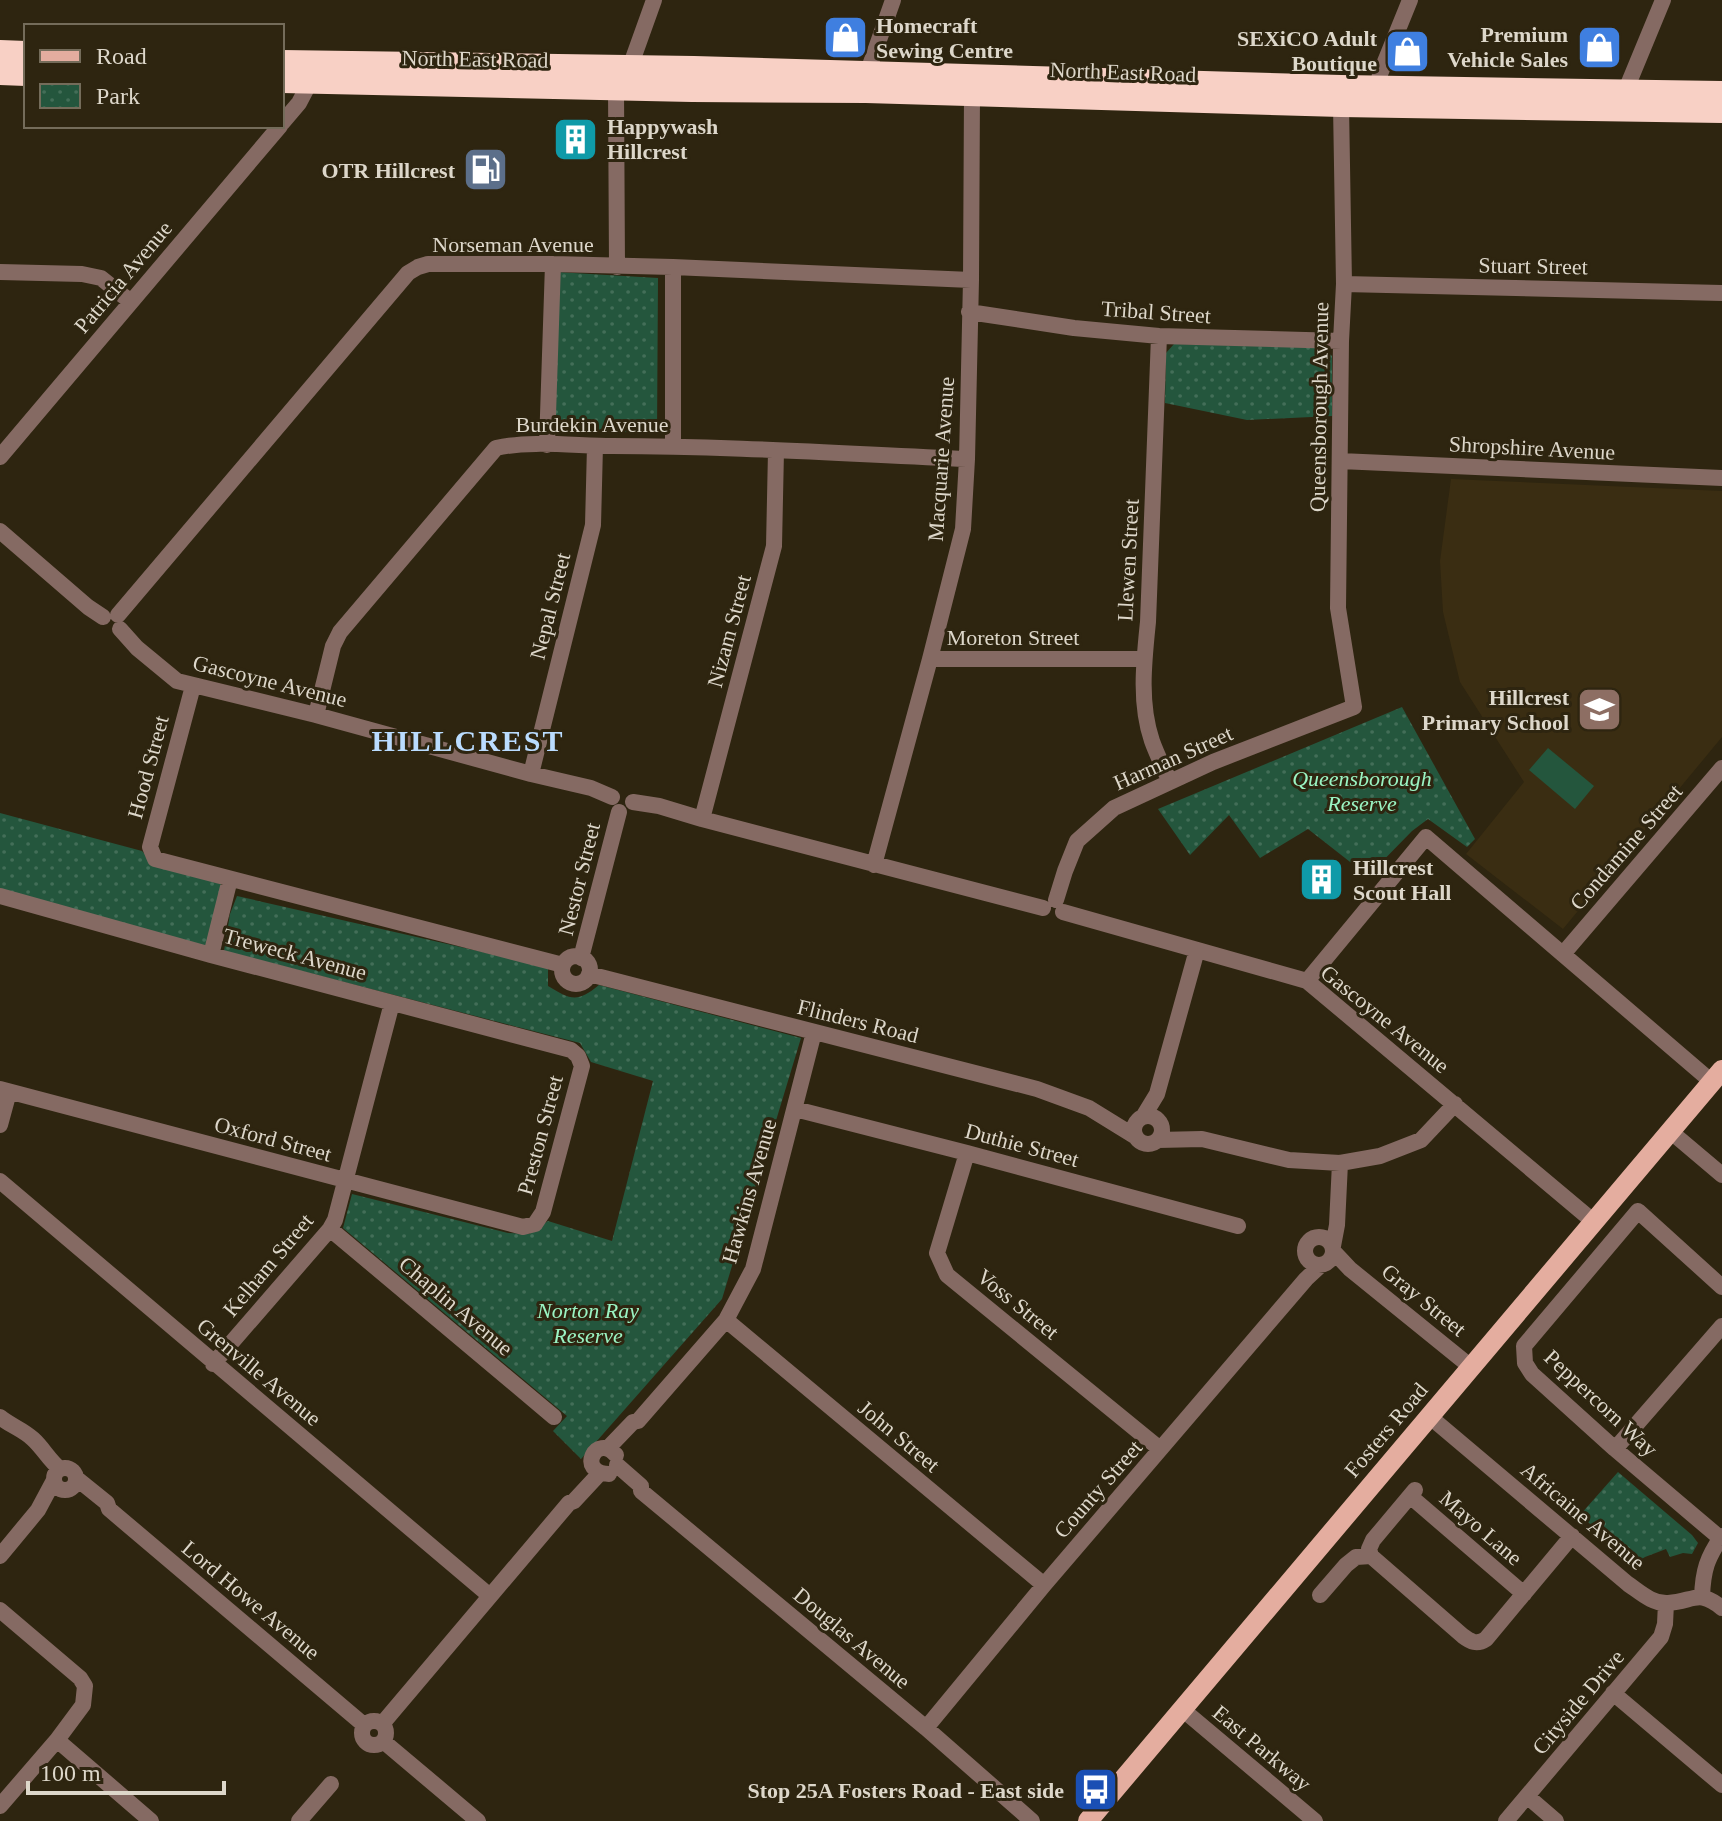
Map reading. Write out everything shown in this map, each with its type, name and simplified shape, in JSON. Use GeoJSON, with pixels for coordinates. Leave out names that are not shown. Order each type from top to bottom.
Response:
{"type":"FeatureCollection","features":[{"type":"Feature","properties":{"kind":"highway"},"geometry":{"type":"LineString","coordinates":[[0,52],[24,53]]}},
{"type":"Feature","properties":{"kind":"highway","name":"North East Road"},"geometry":{"type":"LineString","coordinates":[[284,63],[311,73]]}},
{"type":"Feature","properties":{"kind":"highway"},"geometry":{"type":"LineString","coordinates":[[0,73],[24,74]]}},
{"type":"Feature","properties":{"kind":"highway","name":"North East Road"},"geometry":{"type":"LineString","coordinates":[[284,80],[311,73],[866,82],[1624,102],[1722,111]]}},
{"type":"Feature","properties":{"kind":"highway","name":"North East Road"},"geometry":{"type":"LineString","coordinates":[[1624,102],[1722,93]]}},
{"type":"Feature","properties":{"kind":"main road","name":"Fosters Road"},"geometry":{"type":"LineString","coordinates":[[1088,1821],[1717,1076]]}},
{"type":"Feature","properties":{"kind":"street"},"geometry":{"type":"LineString","coordinates":[[617,267],[623,78],[654,0]]}},
{"type":"Feature","properties":{"kind":"street"},"geometry":{"type":"LineString","coordinates":[[866,82],[893,0]]}},
{"type":"Feature","properties":{"kind":"street"},"geometry":{"type":"LineString","coordinates":[[1378,96],[1380,74],[1410,0]]}},
{"type":"Feature","properties":{"kind":"street"},"geometry":{"type":"LineString","coordinates":[[1624,102],[1663,0]]}},
{"type":"Feature","properties":{"kind":"street","name":"Patricia Avenue"},"geometry":{"type":"LineString","coordinates":[[284,121],[299,103],[311,73]]}},
{"type":"Feature","properties":{"kind":"street","name":"Macquarie Avenue"},"geometry":{"type":"LineString","coordinates":[[874,865],[963,529],[971,280],[972,85]]}},
{"type":"Feature","properties":{"kind":"street","name":"Queensborough Avenue"},"geometry":{"type":"LineString","coordinates":[[1341,96],[1344,284],[1338,608],[1354,707]]}},
{"type":"Feature","properties":{"kind":"street","name":"Patricia Avenue"},"geometry":{"type":"LineString","coordinates":[[0,457],[278,128]]}},
{"type":"Feature","properties":{"kind":"street","name":"Norseman Avenue"},"geometry":{"type":"LineString","coordinates":[[114,620],[408,273],[418,267],[428,264],[553,264],[971,280]]}},
{"type":"Feature","properties":{"kind":"street"},"geometry":{"type":"LineString","coordinates":[[547,445],[553,264]]}},
{"type":"Feature","properties":{"kind":"street"},"geometry":{"type":"LineString","coordinates":[[673,267],[673,446]]}},
{"type":"Feature","properties":{"kind":"street"},"geometry":{"type":"LineString","coordinates":[[0,272],[82,274],[101,278],[131,302]]}},
{"type":"Feature","properties":{"kind":"street","name":"Stuart Street"},"geometry":{"type":"LineString","coordinates":[[1344,284],[1722,293]]}},
{"type":"Feature","properties":{"kind":"street","name":"Tribal Street"},"geometry":{"type":"LineString","coordinates":[[969,312],[1074,328],[1159,336],[1341,341]]}},
{"type":"Feature","properties":{"kind":"street","name":"Llewen Street"},"geometry":{"type":"LineString","coordinates":[[1159,336],[1144,696],[1152,739],[1170,782]]}},
{"type":"Feature","properties":{"kind":"street","name":"Burdekin Avenue"},"geometry":{"type":"LineString","coordinates":[[316,715],[333,646],[340,632],[496,448],[547,445],[673,446],[967,459]]}},
{"type":"Feature","properties":{"kind":"street","name":"Nepal Street"},"geometry":{"type":"LineString","coordinates":[[531,774],[593,525],[595,446]]}},
{"type":"Feature","properties":{"kind":"street","name":"Nizam Street"},"geometry":{"type":"LineString","coordinates":[[702,819],[774,546],[776,451]]}},
{"type":"Feature","properties":{"kind":"street","name":"Shropshire Avenue"},"geometry":{"type":"LineString","coordinates":[[1340,461],[1722,478]]}},
{"type":"Feature","properties":{"kind":"street"},"geometry":{"type":"LineString","coordinates":[[0,531],[88,607],[114,620]]}},
{"type":"Feature","properties":{"kind":"street","name":"Gascoyne Avenue"},"geometry":{"type":"LineString","coordinates":[[114,620],[137,648],[177,681],[193,686],[316,715],[591,788],[621,803],[659,806],[874,865],[1054,907],[1307,981],[1594,1222]]}},
{"type":"Feature","properties":{"kind":"street","name":"Moreton Street"},"geometry":{"type":"LineString","coordinates":[[930,659],[1144,659]]}},
{"type":"Feature","properties":{"kind":"street","name":"Hood Street"},"geometry":{"type":"LineString","coordinates":[[193,686],[150,847],[155,859],[230,879]]}},
{"type":"Feature","properties":{"kind":"street","name":"Harman Street"},"geometry":{"type":"LineString","coordinates":[[1054,907],[1077,841],[1114,808],[1213,762],[1354,707]]}},
{"type":"Feature","properties":{"kind":"street","name":"Condamine Street"},"geometry":{"type":"LineString","coordinates":[[1563,954],[1722,768]]}},
{"type":"Feature","properties":{"kind":"street","name":"Nestor Street"},"geometry":{"type":"LineString","coordinates":[[581,958],[621,803]]}},
{"type":"Feature","properties":{"kind":"street"},"geometry":{"type":"LineString","coordinates":[[1307,981],[1426,837],[1563,954],[1717,1076]]}},
{"type":"Feature","properties":{"kind":"street"},"geometry":{"type":"LineString","coordinates":[[211,955],[230,879],[563,965]]}},
{"type":"Feature","properties":{"kind":"street","name":"Treweck Avenue"},"geometry":{"type":"LineString","coordinates":[[0,896],[571,1050],[578,1056]]}},
{"type":"Feature","properties":{"kind":"street"},"geometry":{"type":"LineString","coordinates":[[1149,1127],[1197,950]]}},
{"type":"Feature","properties":{"kind":"street"},"geometry":{"type":"LineString","coordinates":[[574,956],[581,958],[588,964],[589,974],[583,982],[569,982],[564,978],[563,965],[574,956]]}},
{"type":"Feature","properties":{"kind":"street","name":"Flinders Road"},"geometry":{"type":"LineString","coordinates":[[589,974],[1037,1089],[1089,1108],[1113,1121],[1289,1160],[1340,1163],[1380,1156],[1421,1140],[1455,1104]]}},
{"type":"Feature","properties":{"kind":"street","name":"Kelham Street"},"geometry":{"type":"LineString","coordinates":[[213,1364],[335,1220],[392,1003]]}},
{"type":"Feature","properties":{"kind":"street","name":"Hawkins Avenue"},"geometry":{"type":"LineString","coordinates":[[383,1732],[490,1596],[607,1463],[633,1422],[638,1421],[726,1320],[753,1269],[814,1032]]}},
{"type":"Feature","properties":{"kind":"street","name":"Preston Street"},"geometry":{"type":"LineString","coordinates":[[535,1224],[543,1212],[582,1066],[578,1056]]}},
{"type":"Feature","properties":{"kind":"street"},"geometry":{"type":"LineString","coordinates":[[0,1125],[4,1090]]}},
{"type":"Feature","properties":{"kind":"street","name":"Oxford Street"},"geometry":{"type":"LineString","coordinates":[[4,1090],[523,1227],[535,1224]]}},
{"type":"Feature","properties":{"kind":"street","name":"Duthie Street"},"geometry":{"type":"LineString","coordinates":[[795,1109],[1238,1226]]}},
{"type":"Feature","properties":{"kind":"street"},"geometry":{"type":"LineString","coordinates":[[1670,1131],[1722,1175]]}},
{"type":"Feature","properties":{"kind":"street","name":"Voss Street"},"geometry":{"type":"LineString","coordinates":[[967,1153],[937,1253],[947,1275],[1160,1449]]}},
{"type":"Feature","properties":{"kind":"street","name":"County Street"},"geometry":{"type":"LineString","coordinates":[[926,1728],[1306,1279],[1337,1225],[1340,1163]]}},
{"type":"Feature","properties":{"kind":"street","name":"Grenville Avenue"},"geometry":{"type":"LineString","coordinates":[[0,1181],[490,1596]]}},
{"type":"Feature","properties":{"kind":"street","name":"Peppercorn Way"},"geometry":{"type":"LineString","coordinates":[[1721,1537],[1615,1449],[1532,1374],[1525,1363],[1524,1346],[1638,1211],[1722,1287]]}},
{"type":"Feature","properties":{"kind":"street","name":"Chaplin Avenue"},"geometry":{"type":"LineString","coordinates":[[330,1229],[554,1417]]}},
{"type":"Feature","properties":{"kind":"street","name":"Gray Street"},"geometry":{"type":"LineString","coordinates":[[1323,1254],[1350,1269],[1471,1367]]}},
{"type":"Feature","properties":{"kind":"street","name":"John Street"},"geometry":{"type":"LineString","coordinates":[[726,1320],[1044,1585]]}},
{"type":"Feature","properties":{"kind":"street"},"geometry":{"type":"LineString","coordinates":[[1615,1449],[1722,1326]]}},
{"type":"Feature","properties":{"kind":"street","name":"Africaine Avenue"},"geometry":{"type":"LineString","coordinates":[[1429,1416],[1628,1584],[1649,1599],[1666,1603]]}},
{"type":"Feature","properties":{"kind":"street","name":"Lord Howe Avenue"},"geometry":{"type":"LineString","coordinates":[[6,1422],[48,1473],[63,1481],[76,1494],[109,1509],[364,1725],[362,1737],[368,1743],[376,1745],[383,1732]]}},
{"type":"Feature","properties":{"kind":"street","name":"Douglas Avenue"},"geometry":{"type":"LineString","coordinates":[[607,1463],[641,1486],[641,1491],[926,1728],[1032,1821]]}},
{"type":"Feature","properties":{"kind":"street"},"geometry":{"type":"LineString","coordinates":[[0,1556],[38,1510],[43,1509],[63,1481]]}},
{"type":"Feature","properties":{"kind":"street","name":"Mayo Lane"},"geometry":{"type":"LineString","coordinates":[[1371,1556],[1369,1549],[1373,1540],[1412,1493],[1524,1594]]}},
{"type":"Feature","properties":{"kind":"street"},"geometry":{"type":"LineString","coordinates":[[1320,1595],[1356,1557],[1371,1556],[1463,1636],[1476,1643],[1486,1639],[1572,1536]]}},
{"type":"Feature","properties":{"kind":"street"},"geometry":{"type":"LineString","coordinates":[[1702,1597],[1706,1562],[1721,1537]]}},
{"type":"Feature","properties":{"kind":"street"},"geometry":{"type":"LineString","coordinates":[[1666,1603],[1702,1597],[1712,1599],[1722,1608]]}},
{"type":"Feature","properties":{"kind":"street","name":"Cityside Drive"},"geometry":{"type":"LineString","coordinates":[[1506,1821],[1661,1637],[1666,1603]]}},
{"type":"Feature","properties":{"kind":"street"},"geometry":{"type":"LineString","coordinates":[[0,1610],[80,1678],[85,1686],[83,1705],[57,1740],[1,1803]]}},
{"type":"Feature","properties":{"kind":"street"},"geometry":{"type":"LineString","coordinates":[[1613,1693],[1722,1785]]}},
{"type":"Feature","properties":{"kind":"street","name":"East Parkway"},"geometry":{"type":"LineString","coordinates":[[1182,1709],[1315,1821]]}},
{"type":"Feature","properties":{"kind":"street"},"geometry":{"type":"LineString","coordinates":[[383,1732],[478,1821]]}},
{"type":"Feature","properties":{"kind":"street"},"geometry":{"type":"LineString","coordinates":[[57,1740],[151,1821]]}},
{"type":"Feature","properties":{"kind":"street"},"geometry":{"type":"LineString","coordinates":[[299,1821],[331,1784]]}},
{"type":"Feature","properties":{"kind":"street"},"geometry":{"type":"LineString","coordinates":[[1527,1796],[1556,1821]]}},
{"type":"Feature","properties":{"kind":"shaded area","name":"Hillcrest Primary School"},"geometry":{"type":"Polygon","coordinates":[[[1451,479],[1722,491],[1722,737],[1563,929],[1466,854],[1524,782],[1460,682],[1443,612],[1440,561],[1451,479]]]}},
{"type":"Feature","properties":{"kind":"green space"},"geometry":{"type":"Polygon","coordinates":[[[556,272],[658,278],[657,433],[552,430],[556,272]]]}},
{"type":"Feature","properties":{"kind":"green space"},"geometry":{"type":"Polygon","coordinates":[[[1174,344],[1323,347],[1332,356],[1332,416],[1247,420],[1165,403],[1166,353],[1174,344]]]}},
{"type":"Feature","properties":{"kind":"green space","name":"Queensborough Reserve"},"geometry":{"type":"Polygon","coordinates":[[[1402,707],[1475,839],[1467,847],[1428,819],[1368,876],[1308,829],[1260,858],[1229,815],[1190,855],[1158,809],[1402,707]]]}},
{"type":"Feature","properties":{"kind":"green space"},"geometry":{"type":"Polygon","coordinates":[[[1548,748],[1594,786],[1575,809],[1529,770],[1548,748]]]}},
{"type":"Feature","properties":{"kind":"green space"},"geometry":{"type":"Polygon","coordinates":[[[0,813],[142,851],[154,864],[221,884],[207,949],[0,889],[0,813]]]}},
{"type":"Feature","properties":{"kind":"green space","name":"Norton Ray Reserve"},"geometry":{"type":"Polygon","coordinates":[[[237,896],[548,967],[548,986],[568,997],[585,995],[599,985],[801,1038],[722,1299],[581,1459],[553,1431],[567,1416],[343,1228],[352,1194],[508,1233],[529,1234],[548,1221],[612,1241],[653,1081],[591,1062],[580,1043],[224,951],[230,914],[237,896]]]}},
{"type":"Feature","properties":{"kind":"green space"},"geometry":{"type":"Polygon","coordinates":[[[1618,1472],[1692,1535],[1698,1543],[1692,1554],[1670,1557],[1666,1549],[1637,1562],[1580,1515],[1618,1472]]]}},
{"type":"Feature","properties":{"kind":"place","name":"Homecraft Sewing Centre"},"geometry":{"type":"Point","coordinates":[845,38]}},
{"type":"Feature","properties":{"kind":"place","name":"Premium Vehicle Sales"},"geometry":{"type":"Point","coordinates":[1599,47]}},
{"type":"Feature","properties":{"kind":"place","name":"SEXiCO Adult Boutique"},"geometry":{"type":"Point","coordinates":[1408,51]}},
{"type":"Feature","properties":{"kind":"place","name":"Happywash Hillcrest"},"geometry":{"type":"Point","coordinates":[576,139]}},
{"type":"Feature","properties":{"kind":"place","name":"OTR Hillcrest"},"geometry":{"type":"Point","coordinates":[486,170]}},
{"type":"Feature","properties":{"kind":"place","name":"Hillcrest Primary School"},"geometry":{"type":"Point","coordinates":[1600,710]}},
{"type":"Feature","properties":{"kind":"place","name":"Hillcrest Scout Hall"},"geometry":{"type":"Point","coordinates":[1322,880]}},
{"type":"Feature","properties":{"kind":"place","name":"Stop 25A Fosters Road - East side"},"geometry":{"type":"Point","coordinates":[1095,1790]}},
{"type":"Feature","properties":{"kind":"district","name":"HILLCREST"},"geometry":{"type":"Point","coordinates":[468,740]}}]}
